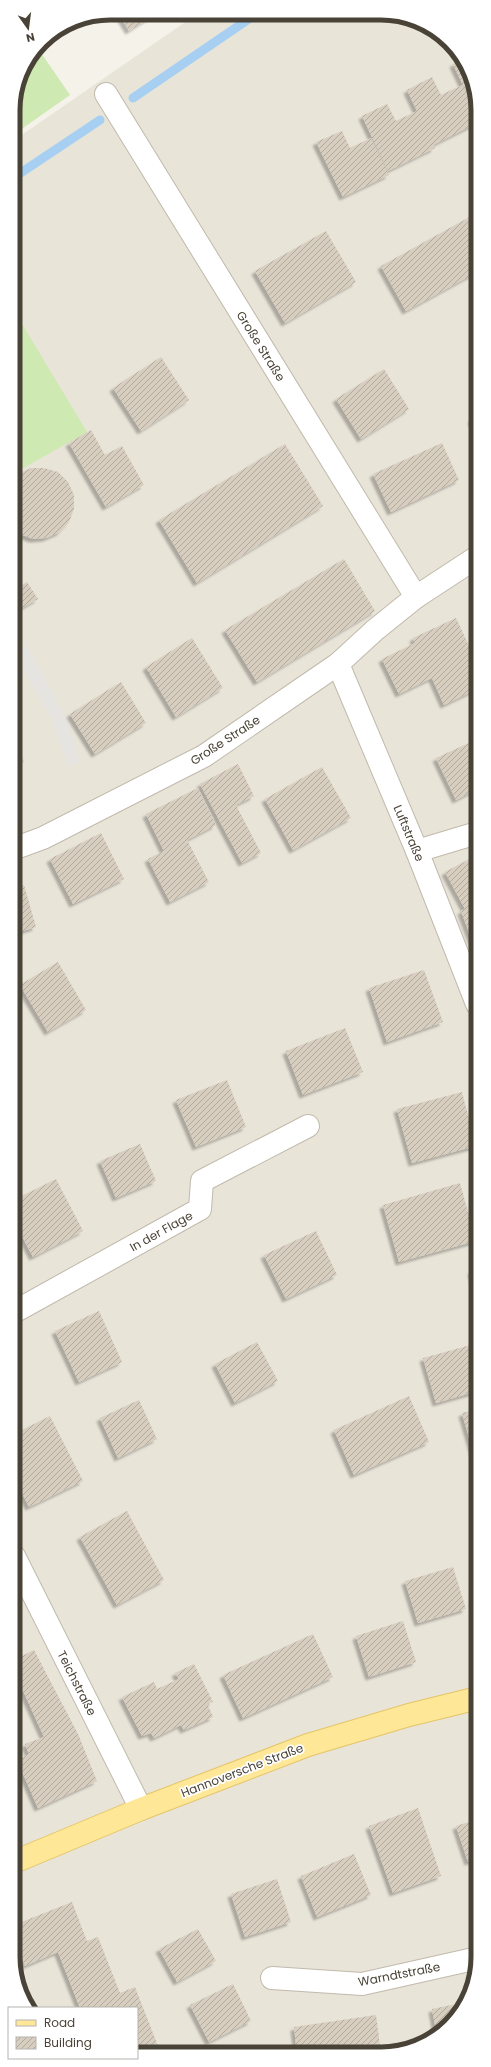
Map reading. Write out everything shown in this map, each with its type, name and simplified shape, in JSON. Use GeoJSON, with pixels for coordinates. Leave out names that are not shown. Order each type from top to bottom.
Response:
{"type":"FeatureCollection","features":[{"type":"Feature","properties":{"kind":"main road","name":"Hannoversche Straße"},"geometry":{"type":"LineString","coordinates":[[20,1859],[141,1809],[308,1745],[409,1715],[471,1700]]}},
{"type":"Feature","properties":{"kind":"street","name":"Große Straße"},"geometry":{"type":"LineString","coordinates":[[106,94],[416,597]]}},
{"type":"Feature","properties":{"kind":"street","name":"Große Straße"},"geometry":{"type":"LineString","coordinates":[[20,847],[43,838],[204,756],[338,664],[375,630],[416,597],[471,561]]}},
{"type":"Feature","properties":{"kind":"street","name":"Luftstraße"},"geometry":{"type":"LineString","coordinates":[[338,664],[417,851],[471,986]]}},
{"type":"Feature","properties":{"kind":"street"},"geometry":{"type":"LineString","coordinates":[[417,851],[471,835]]}},
{"type":"Feature","properties":{"kind":"street","name":"In der Flage"},"geometry":{"type":"LineString","coordinates":[[20,1309],[200,1209],[202,1181],[308,1126]]}},
{"type":"Feature","properties":{"kind":"street","name":"Teichstraße"},"geometry":{"type":"LineString","coordinates":[[20,1568],[141,1809]]}},
{"type":"Feature","properties":{"kind":"street","name":"Warndtstraße"},"geometry":{"type":"LineString","coordinates":[[272,1978],[362,1984],[471,1960]]}},
{"type":"Feature","properties":{"kind":"shaded area"},"geometry":{"type":"Polygon","coordinates":[[[188,20],[387,20],[404,23],[431,35],[449,51],[462,70],[468,87],[471,110],[471,1963],[462,1997],[445,2021],[426,2035],[410,2042],[393,2046],[138,2047],[138,2007],[35,2007],[29,1997],[23,1980],[20,1957],[20,136],[188,20]]]}},
{"type":"Feature","properties":{"kind":"shaded area"},"geometry":{"type":"Polygon","coordinates":[[[27,646],[66,717],[80,762],[68,767],[53,722],[20,663],[20,649],[27,646]]]}},
{"type":"Feature","properties":{"kind":"green space"},"geometry":{"type":"Polygon","coordinates":[[[41,53],[70,95],[20,130],[20,104],[23,87],[29,70],[41,53]]]}},
{"type":"Feature","properties":{"kind":"green space"},"geometry":{"type":"Polygon","coordinates":[[[20,321],[87,432],[20,470],[20,321]]]}},
{"type":"Feature","properties":{"kind":"building"},"geometry":{"type":"Polygon","coordinates":[[[122,20],[146,20],[129,31],[122,20]]]}},
{"type":"Feature","properties":{"kind":"building"},"geometry":{"type":"Polygon","coordinates":[[[457,62],[462,70],[468,87],[470,101],[453,64],[457,62]]]}},
{"type":"Feature","properties":{"kind":"building"},"geometry":{"type":"Polygon","coordinates":[[[432,77],[441,95],[462,85],[470,103],[471,126],[433,145],[435,148],[388,171],[362,116],[387,104],[396,121],[417,111],[407,90],[432,77]]]}},
{"type":"Feature","properties":{"kind":"building"},"geometry":{"type":"Polygon","coordinates":[[[342,131],[350,148],[371,138],[389,175],[343,197],[316,142],[342,131]]]}},
{"type":"Feature","properties":{"kind":"building"},"geometry":{"type":"Polygon","coordinates":[[[471,216],[471,275],[406,311],[381,266],[471,216]]]}},
{"type":"Feature","properties":{"kind":"building"},"geometry":{"type":"Polygon","coordinates":[[[326,231],[356,282],[285,323],[255,271],[326,231]]]}},
{"type":"Feature","properties":{"kind":"building"},"geometry":{"type":"Polygon","coordinates":[[[161,357],[189,400],[141,431],[113,388],[161,357]]]}},
{"type":"Feature","properties":{"kind":"building"},"geometry":{"type":"Polygon","coordinates":[[[384,369],[409,409],[361,439],[336,399],[384,369]]]}},
{"type":"Feature","properties":{"kind":"building"},"geometry":{"type":"Polygon","coordinates":[[[91,430],[105,455],[122,446],[144,485],[106,507],[69,443],[91,430]]]}},
{"type":"Feature","properties":{"kind":"building"},"geometry":{"type":"Polygon","coordinates":[[[442,443],[459,480],[391,512],[373,474],[442,443]]]}},
{"type":"Feature","properties":{"kind":"building"},"geometry":{"type":"Polygon","coordinates":[[[285,444],[323,506],[197,583],[159,520],[285,444]]]}},
{"type":"Feature","properties":{"kind":"building"},"geometry":{"type":"Polygon","coordinates":[[[31,468],[44,468],[58,472],[68,482],[74,495],[74,509],[69,522],[60,532],[46,538],[33,539],[20,534],[20,473],[31,468]]]}},
{"type":"Feature","properties":{"kind":"building"},"geometry":{"type":"Polygon","coordinates":[[[344,559],[375,611],[257,682],[225,630],[344,559]]]}},
{"type":"Feature","properties":{"kind":"building"},"geometry":{"type":"Polygon","coordinates":[[[27,582],[38,599],[20,609],[20,586],[27,582]]]}},
{"type":"Feature","properties":{"kind":"building"},"geometry":{"type":"Polygon","coordinates":[[[456,618],[471,650],[471,692],[444,705],[432,678],[399,694],[382,659],[415,643],[413,638],[456,618]]]}},
{"type":"Feature","properties":{"kind":"building"},"geometry":{"type":"Polygon","coordinates":[[[192,638],[223,688],[176,717],[146,667],[192,638]]]}},
{"type":"Feature","properties":{"kind":"building"},"geometry":{"type":"Polygon","coordinates":[[[121,682],[146,723],[95,754],[70,714],[121,682]]]}},
{"type":"Feature","properties":{"kind":"building"},"geometry":{"type":"Polygon","coordinates":[[[469,743],[471,748],[471,792],[456,800],[436,758],[469,743]]]}},
{"type":"Feature","properties":{"kind":"building"},"geometry":{"type":"Polygon","coordinates":[[[20,751],[24,762],[20,763],[20,751]]]}},
{"type":"Feature","properties":{"kind":"building"},"geometry":{"type":"Polygon","coordinates":[[[238,764],[254,796],[236,805],[261,853],[242,863],[200,784],[238,764]]]}},
{"type":"Feature","properties":{"kind":"building"},"geometry":{"type":"Polygon","coordinates":[[[322,767],[351,818],[293,850],[265,799],[322,767]]]}},
{"type":"Feature","properties":{"kind":"building"},"geometry":{"type":"Polygon","coordinates":[[[198,788],[216,825],[187,840],[209,882],[170,902],[148,859],[164,851],[146,814],[198,788]]]}},
{"type":"Feature","properties":{"kind":"building"},"geometry":{"type":"Polygon","coordinates":[[[101,833],[124,879],[73,904],[50,859],[101,833]]]}},
{"type":"Feature","properties":{"kind":"building"},"geometry":{"type":"Polygon","coordinates":[[[471,858],[471,938],[461,911],[465,909],[445,872],[471,858]]]}},
{"type":"Feature","properties":{"kind":"building"},"geometry":{"type":"Polygon","coordinates":[[[24,885],[36,927],[20,932],[20,886],[24,885]]]}},
{"type":"Feature","properties":{"kind":"building"},"geometry":{"type":"Polygon","coordinates":[[[58,962],[86,1010],[48,1032],[20,985],[58,962]]]}},
{"type":"Feature","properties":{"kind":"building"},"geometry":{"type":"Polygon","coordinates":[[[424,970],[443,1022],[387,1042],[369,988],[424,970]]]}},
{"type":"Feature","properties":{"kind":"building"},"geometry":{"type":"Polygon","coordinates":[[[345,1028],[363,1072],[303,1095],[286,1051],[345,1028]]]}},
{"type":"Feature","properties":{"kind":"building"},"geometry":{"type":"Polygon","coordinates":[[[227,1080],[246,1127],[196,1147],[176,1100],[227,1080]]]}},
{"type":"Feature","properties":{"kind":"building"},"geometry":{"type":"Polygon","coordinates":[[[462,1092],[471,1127],[471,1147],[412,1163],[397,1109],[462,1092]]]}},
{"type":"Feature","properties":{"kind":"building"},"geometry":{"type":"Polygon","coordinates":[[[140,1144],[156,1181],[116,1198],[100,1161],[140,1144]]]}},
{"type":"Feature","properties":{"kind":"building"},"geometry":{"type":"Polygon","coordinates":[[[56,1179],[83,1231],[33,1257],[20,1232],[20,1197],[56,1179]]]}},
{"type":"Feature","properties":{"kind":"building"},"geometry":{"type":"Polygon","coordinates":[[[460,1183],[471,1223],[471,1242],[399,1262],[383,1205],[460,1183]]]}},
{"type":"Feature","properties":{"kind":"building"},"geometry":{"type":"Polygon","coordinates":[[[316,1231],[337,1275],[286,1299],[264,1255],[316,1231]]]}},
{"type":"Feature","properties":{"kind":"building"},"geometry":{"type":"Polygon","coordinates":[[[99,1311],[122,1362],[79,1382],[55,1331],[99,1311]]]}},
{"type":"Feature","properties":{"kind":"building"},"geometry":{"type":"Polygon","coordinates":[[[257,1342],[278,1381],[235,1403],[215,1364],[257,1342]]]}},
{"type":"Feature","properties":{"kind":"building"},"geometry":{"type":"Polygon","coordinates":[[[471,1345],[471,1393],[436,1403],[423,1358],[471,1345]]]}},
{"type":"Feature","properties":{"kind":"building"},"geometry":{"type":"Polygon","coordinates":[[[409,1396],[429,1442],[354,1475],[334,1430],[409,1396]]]}},
{"type":"Feature","properties":{"kind":"building"},"geometry":{"type":"Polygon","coordinates":[[[139,1400],[157,1439],[118,1458],[100,1418],[139,1400]]]}},
{"type":"Feature","properties":{"kind":"building"},"geometry":{"type":"Polygon","coordinates":[[[471,1411],[471,1444],[462,1413],[471,1411]]]}},
{"type":"Feature","properties":{"kind":"building"},"geometry":{"type":"Polygon","coordinates":[[[50,1416],[83,1481],[29,1507],[20,1489],[20,1431],[50,1416]]]}},
{"type":"Feature","properties":{"kind":"building"},"geometry":{"type":"Polygon","coordinates":[[[127,1511],[164,1580],[117,1605],[80,1537],[127,1511]]]}},
{"type":"Feature","properties":{"kind":"building"},"geometry":{"type":"Polygon","coordinates":[[[453,1567],[466,1609],[418,1623],[405,1581],[453,1567]]]}},
{"type":"Feature","properties":{"kind":"building"},"geometry":{"type":"Polygon","coordinates":[[[403,1621],[416,1662],[369,1677],[356,1636],[403,1621]]]}},
{"type":"Feature","properties":{"kind":"building"},"geometry":{"type":"Polygon","coordinates":[[[313,1634],[333,1677],[243,1718],[223,1675],[313,1634]]]}},
{"type":"Feature","properties":{"kind":"building"},"geometry":{"type":"Polygon","coordinates":[[[34,1650],[78,1734],[97,1781],[38,1808],[20,1767],[20,1758],[29,1754],[25,1744],[44,1737],[20,1684],[20,1657],[34,1650]]]}},
{"type":"Feature","properties":{"kind":"building"},"geometry":{"type":"Polygon","coordinates":[[[194,1664],[213,1702],[207,1703],[213,1717],[184,1730],[181,1725],[154,1738],[151,1733],[142,1736],[122,1697],[154,1682],[157,1689],[179,1679],[175,1673],[194,1664]]]}},
{"type":"Feature","properties":{"kind":"building"},"geometry":{"type":"Polygon","coordinates":[[[418,1808],[441,1876],[393,1893],[369,1826],[418,1808]]]}},
{"type":"Feature","properties":{"kind":"building"},"geometry":{"type":"Polygon","coordinates":[[[471,1821],[471,1861],[468,1862],[456,1826],[471,1821]]]}},
{"type":"Feature","properties":{"kind":"building"},"geometry":{"type":"Polygon","coordinates":[[[354,1854],[371,1895],[317,1917],[301,1876],[354,1854]]]}},
{"type":"Feature","properties":{"kind":"building"},"geometry":{"type":"Polygon","coordinates":[[[277,1879],[291,1922],[245,1937],[231,1894],[277,1879]]]}},
{"type":"Feature","properties":{"kind":"building"},"geometry":{"type":"Polygon","coordinates":[[[72,1902],[87,1941],[98,1937],[120,1993],[135,1987],[158,2046],[138,2047],[138,2007],[80,2007],[58,1952],[25,1966],[20,1953],[20,1923],[72,1902]]]}},
{"type":"Feature","properties":{"kind":"building"},"geometry":{"type":"Polygon","coordinates":[[[198,1929],[216,1961],[177,1982],[159,1949],[198,1929]]]}},
{"type":"Feature","properties":{"kind":"building"},"geometry":{"type":"Polygon","coordinates":[[[233,1984],[251,2021],[209,2042],[190,2005],[233,1984]]]}},
{"type":"Feature","properties":{"kind":"building"},"geometry":{"type":"Polygon","coordinates":[[[458,2004],[445,2021],[436,2028],[432,2009],[458,2004]]]}},
{"type":"Feature","properties":{"kind":"building"},"geometry":{"type":"Polygon","coordinates":[[[376,2015],[380,2047],[296,2047],[294,2027],[376,2015]]]}},
{"type":"Feature","properties":{"kind":"waterway"},"geometry":{"type":"LineString","coordinates":[[133,98],[247,20]]}},
{"type":"Feature","properties":{"kind":"waterway"},"geometry":{"type":"LineString","coordinates":[[20,173],[100,120]]}}]}
